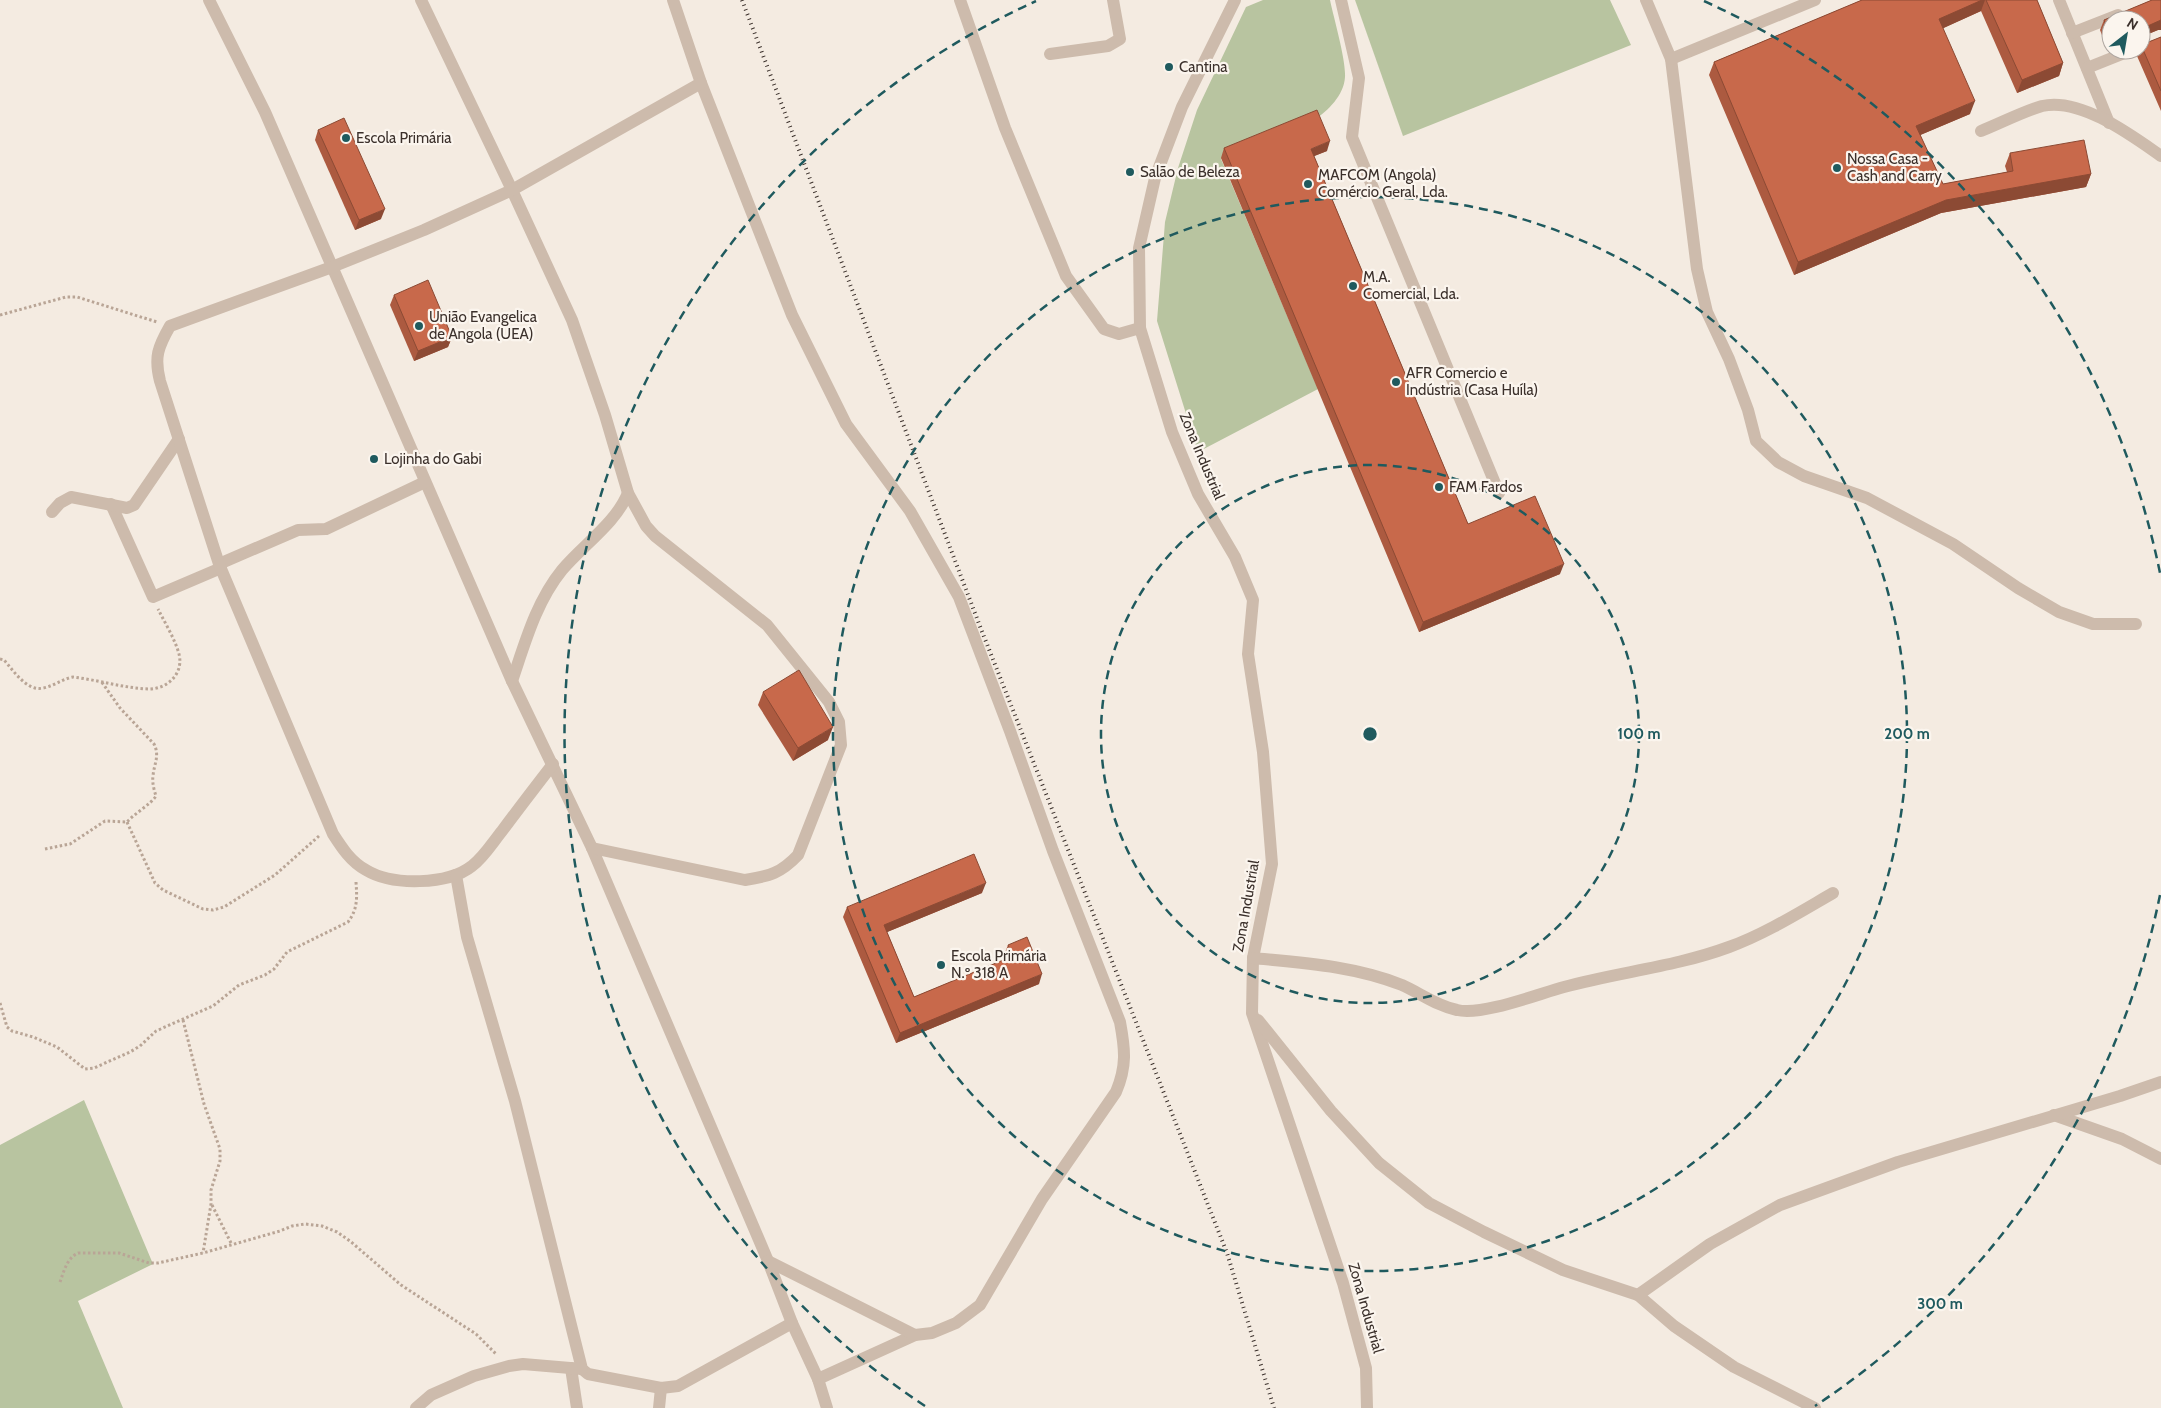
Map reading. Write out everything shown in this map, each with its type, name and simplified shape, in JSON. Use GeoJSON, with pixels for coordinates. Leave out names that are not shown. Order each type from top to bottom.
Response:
{"type":"FeatureCollection","features":[{"type":"Feature","properties":{"kind":"street"},"geometry":{"type":"LineString","coordinates":[[209,0],[265,112],[512,681],[592,848],[768,1260],[792,1323],[818,1379],[827,1408]]}},
{"type":"Feature","properties":{"kind":"street"},"geometry":{"type":"LineString","coordinates":[[421,0],[572,320],[605,415],[628,493],[646,526],[655,536],[767,624],[829,702],[839,722],[841,746],[798,855],[786,868],[770,876],[745,880],[592,848]]}},
{"type":"Feature","properties":{"kind":"street"},"geometry":{"type":"LineString","coordinates":[[673,0],[701,83],[792,315],[846,424],[910,511],[959,597],[1053,851],[1120,1022],[1126,1050],[1123,1075],[1116,1092],[1042,1199],[980,1305],[956,1323],[932,1333],[915,1335],[818,1379]]}},
{"type":"Feature","properties":{"kind":"street"},"geometry":{"type":"LineString","coordinates":[[960,0],[1005,128],[1066,276],[1104,329],[1119,334],[1140,328]]}},
{"type":"Feature","properties":{"kind":"street"},"geometry":{"type":"LineString","coordinates":[[1050,54],[1108,46],[1120,39],[1113,0]]}},
{"type":"Feature","properties":{"kind":"street","name":"Zona Industrial"},"geometry":{"type":"LineString","coordinates":[[1235,0],[1182,107],[1155,178],[1139,248],[1140,328],[1172,432],[1198,494],[1235,558],[1253,600],[1248,654],[1263,752],[1272,864],[1253,958],[1252,1013],[1343,1283],[1366,1368],[1368,1408]]}},
{"type":"Feature","properties":{"kind":"street"},"geometry":{"type":"LineString","coordinates":[[1341,0],[1359,78],[1352,137],[1499,493]]}},
{"type":"Feature","properties":{"kind":"street"},"geometry":{"type":"LineString","coordinates":[[1646,0],[1670,59],[1697,269],[1707,312],[1729,359],[1745,401],[1756,441],[1778,462],[1804,476],[1867,498],[1953,544],[2018,588],[2059,612],[2093,624],[2136,624]]}},
{"type":"Feature","properties":{"kind":"street"},"geometry":{"type":"LineString","coordinates":[[1670,59],[1815,0]]}},
{"type":"Feature","properties":{"kind":"street"},"geometry":{"type":"LineString","coordinates":[[2059,0],[2109,123]]}},
{"type":"Feature","properties":{"kind":"street"},"geometry":{"type":"LineString","coordinates":[[2072,33],[2101,21]]}},
{"type":"Feature","properties":{"kind":"street"},"geometry":{"type":"LineString","coordinates":[[2087,68],[2107,60]]}},
{"type":"Feature","properties":{"kind":"street"},"geometry":{"type":"LineString","coordinates":[[553,764],[486,852],[472,866],[456,875],[425,881],[389,879],[366,871],[347,856],[330,827],[220,566],[156,365],[158,348],[170,326],[332,267],[424,230],[512,190],[701,83]]}},
{"type":"Feature","properties":{"kind":"street"},"geometry":{"type":"LineString","coordinates":[[1981,131],[2044,106],[2079,107],[2109,123],[2161,156]]}},
{"type":"Feature","properties":{"kind":"street"},"geometry":{"type":"LineString","coordinates":[[52,512],[60,503],[72,496],[127,508],[134,504],[179,439]]}},
{"type":"Feature","properties":{"kind":"street"},"geometry":{"type":"LineString","coordinates":[[111,504],[153,597],[298,530],[326,529],[425,482]]}},
{"type":"Feature","properties":{"kind":"street"},"geometry":{"type":"LineString","coordinates":[[512,681],[533,619],[552,584],[586,543],[614,518],[623,506],[628,493]]}},
{"type":"Feature","properties":{"kind":"street"},"geometry":{"type":"LineString","coordinates":[[456,875],[467,937],[515,1101],[577,1369],[577,1408]]}},
{"type":"Feature","properties":{"kind":"street"},"geometry":{"type":"LineString","coordinates":[[1253,958],[1342,968],[1402,985],[1437,1003],[1458,1010],[1482,1010],[1569,986],[1664,966],[1730,947],[1785,920],[1833,893]]}},
{"type":"Feature","properties":{"kind":"street"},"geometry":{"type":"LineString","coordinates":[[1252,1013],[1331,1111],[1379,1163],[1429,1202],[1484,1232],[1563,1270],[1638,1294],[1674,1326],[1734,1367],[1815,1408]]}},
{"type":"Feature","properties":{"kind":"street"},"geometry":{"type":"LineString","coordinates":[[1638,1294],[1710,1244],[1780,1205],[1898,1162],[2161,1082]]}},
{"type":"Feature","properties":{"kind":"street"},"geometry":{"type":"LineString","coordinates":[[2054,1115],[2122,1139],[2161,1159]]}},
{"type":"Feature","properties":{"kind":"street"},"geometry":{"type":"LineString","coordinates":[[768,1260],[915,1335]]}},
{"type":"Feature","properties":{"kind":"street"},"geometry":{"type":"LineString","coordinates":[[416,1408],[431,1395],[474,1376],[523,1364],[577,1369],[588,1374],[662,1388],[678,1386],[792,1323]]}},
{"type":"Feature","properties":{"kind":"street"},"geometry":{"type":"LineString","coordinates":[[659,1408],[662,1388]]}},
{"type":"Feature","properties":{"kind":"path"},"geometry":{"type":"LineString","coordinates":[[0,315],[66,297],[77,297],[170,326]]}},
{"type":"Feature","properties":{"kind":"path"},"geometry":{"type":"LineString","coordinates":[[0,658],[26,684],[35,688],[43,688],[65,678],[72,677],[150,689],[164,686],[174,679],[179,668],[179,654],[153,597]]}},
{"type":"Feature","properties":{"kind":"path"},"geometry":{"type":"LineString","coordinates":[[45,848],[70,844],[104,821],[127,822],[156,796],[152,778],[157,759],[157,750],[154,744],[120,708],[101,681]]}},
{"type":"Feature","properties":{"kind":"path"},"geometry":{"type":"LineString","coordinates":[[127,822],[155,883],[163,890],[203,909],[213,910],[224,907],[275,875],[330,827]]}},
{"type":"Feature","properties":{"kind":"path"},"geometry":{"type":"LineString","coordinates":[[0,1003],[7,1027],[12,1031],[57,1046],[84,1070],[94,1068],[130,1052],[140,1046],[156,1031],[213,1006],[239,985],[265,975],[274,969],[287,952],[348,922],[354,914],[357,905],[356,863]]}},
{"type":"Feature","properties":{"kind":"path"},"geometry":{"type":"LineString","coordinates":[[183,1020],[204,1104],[220,1149],[220,1161],[211,1190],[211,1204],[203,1253]]}},
{"type":"Feature","properties":{"kind":"path"},"geometry":{"type":"LineString","coordinates":[[211,1204],[232,1245]]}},
{"type":"Feature","properties":{"kind":"path"},"geometry":{"type":"LineString","coordinates":[[60,1282],[68,1262],[72,1256],[78,1253],[119,1253],[153,1264],[203,1253],[292,1226],[322,1226],[337,1232],[400,1285],[476,1334],[509,1366]]}},
{"type":"Feature","properties":{"kind":"green space"},"geometry":{"type":"Polygon","coordinates":[[[1263,0],[1330,0],[1344,60],[1345,77],[1342,90],[1330,107],[1319,116],[1314,120],[1221,159],[1318,389],[1198,452],[1157,321],[1165,222],[1178,168],[1197,110],[1246,7],[1263,0]]]}},
{"type":"Feature","properties":{"kind":"green space"},"geometry":{"type":"Polygon","coordinates":[[[1355,0],[1610,0],[1631,45],[1403,136],[1355,0]]]}},
{"type":"Feature","properties":{"kind":"green space"},"geometry":{"type":"Polygon","coordinates":[[[84,1100],[153,1264],[78,1301],[123,1408],[0,1408],[0,1145],[84,1100]]]}},
{"type":"Feature","properties":{"kind":"building","name":"Nossa Casa - Cash and Carry"},"geometry":{"type":"Polygon","coordinates":[[[1862,0],[1982,0],[1939,19],[1975,101],[1916,126],[1943,184],[2013,171],[2010,153],[2084,140],[2091,174],[1946,200],[1798,262],[1714,62],[1862,0]]]}},
{"type":"Feature","properties":{"kind":"building"},"geometry":{"type":"Polygon","coordinates":[[[1986,0],[2037,0],[2063,63],[2022,80],[1986,0]]]}},
{"type":"Feature","properties":{"kind":"building"},"geometry":{"type":"Polygon","coordinates":[[[2152,0],[2161,0],[2161,20],[2151,24],[2151,10],[2128,10],[2152,0]]]}},
{"type":"Feature","properties":{"kind":"building"},"geometry":{"type":"Polygon","coordinates":[[[2161,37],[2161,91],[2148,60],[2151,60],[2151,41],[2161,37]]]}},
{"type":"Feature","properties":{"kind":"building"},"geometry":{"type":"Polygon","coordinates":[[[1317,110],[1330,141],[1311,149],[1468,524],[1535,496],[1564,564],[1423,622],[1224,148],[1317,110]]]}},
{"type":"Feature","properties":{"kind":"building"},"geometry":{"type":"Polygon","coordinates":[[[344,118],[385,209],[359,220],[318,130],[344,118]]]}},
{"type":"Feature","properties":{"kind":"building","name":"União Evangelica de Angola (UEA)"},"geometry":{"type":"Polygon","coordinates":[[[428,280],[452,337],[418,351],[394,295],[428,280]]]}},
{"type":"Feature","properties":{"kind":"building"},"geometry":{"type":"Polygon","coordinates":[[[799,670],[833,727],[798,748],[763,692],[799,670]]]}},
{"type":"Feature","properties":{"kind":"building"},"geometry":{"type":"Polygon","coordinates":[[[974,854],[986,883],[884,925],[914,997],[1013,956],[1008,945],[1027,937],[1042,974],[900,1033],[847,907],[974,854]]]}},
{"type":"Feature","properties":{"kind":"railway"},"geometry":{"type":"LineString","coordinates":[[742,0],[981,629],[1227,1253],[1274,1408]]}},
{"type":"Feature","properties":{"kind":"place","name":"Cantina"},"geometry":{"type":"Point","coordinates":[1169,67]}},
{"type":"Feature","properties":{"kind":"place","name":"Escola Primária"},"geometry":{"type":"Point","coordinates":[346,138]}},
{"type":"Feature","properties":{"kind":"place","name":"Nossa Casa - Cash and Carry"},"geometry":{"type":"Point","coordinates":[1837,168]}},
{"type":"Feature","properties":{"kind":"place","name":"Salão de Beleza"},"geometry":{"type":"Point","coordinates":[1130,172]}},
{"type":"Feature","properties":{"kind":"place","name":"MAFCOM (Angola) Comércio Geral, Lda."},"geometry":{"type":"Point","coordinates":[1308,184]}},
{"type":"Feature","properties":{"kind":"place","name":"M.A. Comercial, Lda."},"geometry":{"type":"Point","coordinates":[1353,286]}},
{"type":"Feature","properties":{"kind":"place","name":"União Evangelica de Angola (UEA)"},"geometry":{"type":"Point","coordinates":[419,326]}},
{"type":"Feature","properties":{"kind":"place","name":"AFR Comercio e Indústria (Casa Huíla)"},"geometry":{"type":"Point","coordinates":[1396,382]}},
{"type":"Feature","properties":{"kind":"place","name":"Lojinha do Gabi"},"geometry":{"type":"Point","coordinates":[374,459]}},
{"type":"Feature","properties":{"kind":"place","name":"FAM Fardos"},"geometry":{"type":"Point","coordinates":[1439,487]}},
{"type":"Feature","properties":{"kind":"place","name":"Escola Primária N.º 318 A"},"geometry":{"type":"Point","coordinates":[941,965]}}]}
